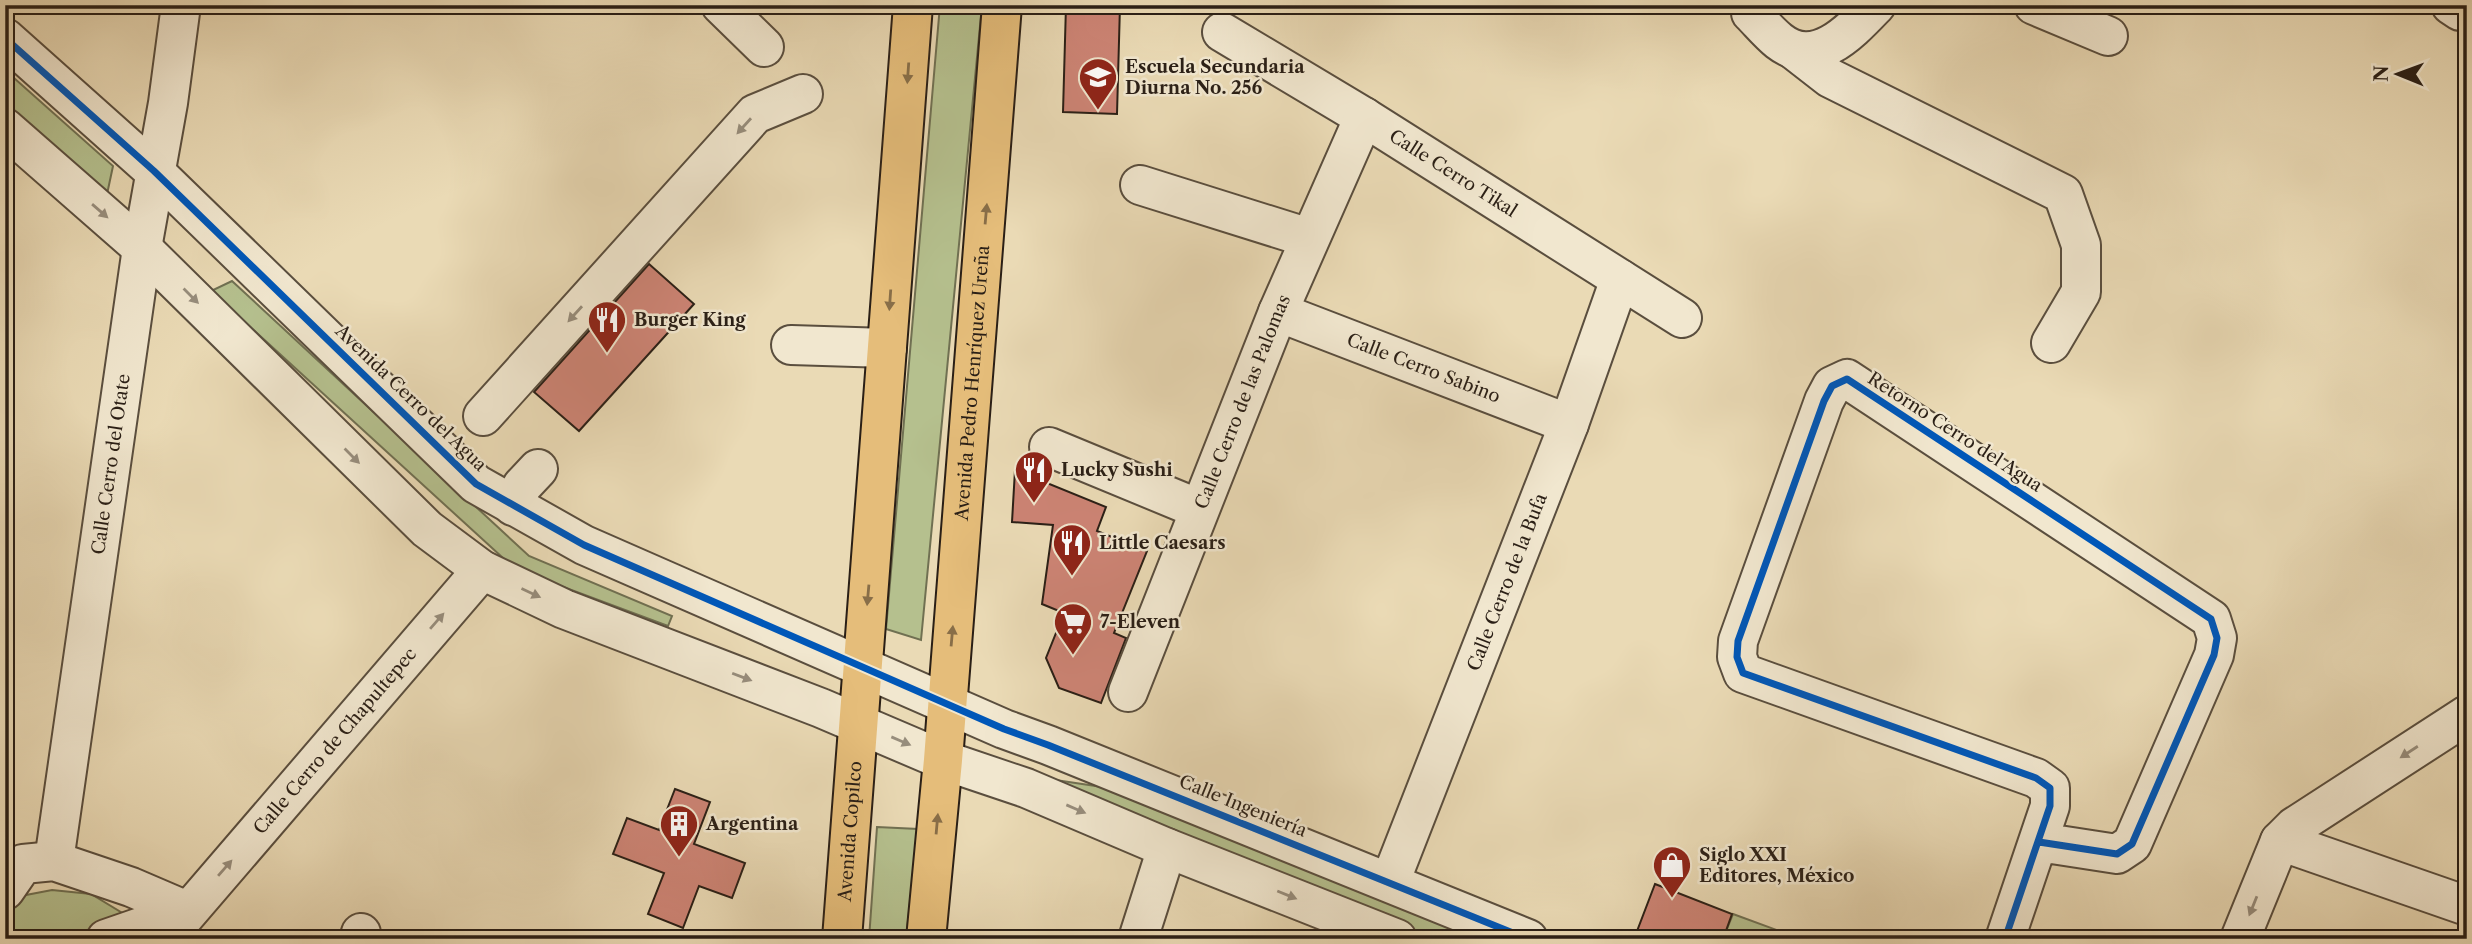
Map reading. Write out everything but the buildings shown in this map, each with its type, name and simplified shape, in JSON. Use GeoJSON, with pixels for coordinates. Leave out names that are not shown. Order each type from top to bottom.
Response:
{"type":"FeatureCollection","features":[{"type":"Feature","properties":{"kind":"main road"},"geometry":{"type":"LineString","coordinates":[[858,723],[913,5]]}},
{"type":"Feature","properties":{"kind":"main road","name":"Avenida Pedro Henríquez Ureña"},"geometry":{"type":"LineString","coordinates":[[943,760],[1002,5]]}},
{"type":"Feature","properties":{"kind":"main road","name":"Avenida Copilco"},"geometry":{"type":"LineString","coordinates":[[842,939],[858,723]]}},
{"type":"Feature","properties":{"kind":"main road"},"geometry":{"type":"LineString","coordinates":[[926,939],[943,760]]}},
{"type":"Feature","properties":{"kind":"street","name":"Calle Cerro del Otate"},"geometry":{"type":"LineString","coordinates":[[22,866],[142,247],[168,103],[181,5]]}},
{"type":"Feature","properties":{"kind":"street"},"geometry":{"type":"LineString","coordinates":[[721,5],[764,47]]}},
{"type":"Feature","properties":{"kind":"street"},"geometry":{"type":"LineString","coordinates":[[1831,61],[1845,36],[1876,5]]}},
{"type":"Feature","properties":{"kind":"street"},"geometry":{"type":"LineString","coordinates":[[2034,5],[2108,36]]}},
{"type":"Feature","properties":{"kind":"street"},"geometry":{"type":"LineString","coordinates":[[2451,5],[2460,11],[2467,10]]}},
{"type":"Feature","properties":{"kind":"street"},"geometry":{"type":"LineString","coordinates":[[1747,8],[1780,42],[1794,50],[1816,52],[2063,194],[2081,245],[2081,292],[2051,343]]}},
{"type":"Feature","properties":{"kind":"street","name":"Calle Cerro Tikal"},"geometry":{"type":"LineString","coordinates":[[1222,32],[1364,117],[1682,318]]}},
{"type":"Feature","properties":{"kind":"street","name":"Avenida Cerro del Agua"},"geometry":{"type":"LineString","coordinates":[[5,38],[154,172],[476,484],[584,545],[946,704]]}},
{"type":"Feature","properties":{"kind":"street"},"geometry":{"type":"LineString","coordinates":[[483,416],[755,114],[803,94]]}},
{"type":"Feature","properties":{"kind":"street","name":"Calle Cerro de las Palomas"},"geometry":{"type":"LineString","coordinates":[[1128,692],[1278,312],[1364,117]]}},
{"type":"Feature","properties":{"kind":"street"},"geometry":{"type":"LineString","coordinates":[[5,128],[142,247],[427,529],[482,570],[564,609],[858,723],[943,760],[1026,788],[1167,848],[1397,939]]}},
{"type":"Feature","properties":{"kind":"street"},"geometry":{"type":"LineString","coordinates":[[1140,185],[1309,238]]}},
{"type":"Feature","properties":{"kind":"street","name":"Calle Cerro de la Bufa"},"geometry":{"type":"LineString","coordinates":[[1390,883],[1569,424],[1620,279]]}},
{"type":"Feature","properties":{"kind":"street","name":"Calle Cerro Sabino"},"geometry":{"type":"LineString","coordinates":[[1278,312],[1569,424]]}},
{"type":"Feature","properties":{"kind":"street"},"geometry":{"type":"LineString","coordinates":[[790,345],[887,348]]}},
{"type":"Feature","properties":{"kind":"street","name":"Retorno Cerro del Agua"},"geometry":{"type":"LineString","coordinates":[[2005,939],[2050,806],[2050,788],[2036,778],[1743,673],[1738,657],[1738,641],[1824,401],[1832,386],[1847,379],[2211,620],[2217,638],[2214,654],[2132,844],[2117,855],[2039,842]]}},
{"type":"Feature","properties":{"kind":"street"},"geometry":{"type":"LineString","coordinates":[[1049,447],[1199,509]]}},
{"type":"Feature","properties":{"kind":"street"},"geometry":{"type":"LineString","coordinates":[[513,506],[522,486],[538,469]]}},
{"type":"Feature","properties":{"kind":"street","name":"Calle Cerro de Chapultepec"},"geometry":{"type":"LineString","coordinates":[[176,925],[482,570]]}},
{"type":"Feature","properties":{"kind":"street","name":"Calle Ingeniería"},"geometry":{"type":"LineString","coordinates":[[946,704],[1528,939]]}},
{"type":"Feature","properties":{"kind":"street"},"geometry":{"type":"LineString","coordinates":[[2240,939],[2280,841],[2294,827],[2467,715]]}},
{"type":"Feature","properties":{"kind":"street"},"geometry":{"type":"LineString","coordinates":[[1026,788],[1025,769],[1028,761],[1040,748],[1048,745]]}},
{"type":"Feature","properties":{"kind":"street"},"geometry":{"type":"LineString","coordinates":[[2280,841],[2467,906]]}},
{"type":"Feature","properties":{"kind":"street"},"geometry":{"type":"LineString","coordinates":[[1138,939],[1167,848]]}},
{"type":"Feature","properties":{"kind":"street"},"geometry":{"type":"LineString","coordinates":[[22,866],[131,887],[176,925]]}},
{"type":"Feature","properties":{"kind":"street"},"geometry":{"type":"LineString","coordinates":[[106,939],[176,925]]}},
{"type":"Feature","properties":{"kind":"green space"},"geometry":{"type":"Polygon","coordinates":[[[940,5],[982,5],[921,640],[886,629],[940,5]]]}},
{"type":"Feature","properties":{"kind":"green space"},"geometry":{"type":"Polygon","coordinates":[[[5,70],[113,166],[106,199],[5,108],[5,70]]]}},
{"type":"Feature","properties":{"kind":"green space"},"geometry":{"type":"Polygon","coordinates":[[[232,281],[529,556],[672,616],[668,626],[515,569],[211,291],[232,281]]]}},
{"type":"Feature","properties":{"kind":"green space"},"geometry":{"type":"Polygon","coordinates":[[[1042,778],[1109,788],[1477,939],[1431,939],[1042,778]]]}},
{"type":"Feature","properties":{"kind":"green space"},"geometry":{"type":"Polygon","coordinates":[[[877,827],[918,829],[906,939],[869,939],[877,827]]]}},
{"type":"Feature","properties":{"kind":"green space"},"geometry":{"type":"Polygon","coordinates":[[[52,890],[91,894],[124,914],[85,939],[5,939],[5,914],[21,896],[52,890]]]}},
{"type":"Feature","properties":{"kind":"green space"},"geometry":{"type":"Polygon","coordinates":[[[1733,914],[1801,939],[1723,939],[1733,914]]]}},
{"type":"Feature","properties":{"kind":"cycle path"},"geometry":{"type":"LineString","coordinates":[[5,38],[154,171],[476,484],[584,545],[1004,729],[1528,939]]}},
{"type":"Feature","properties":{"kind":"cycle path"},"geometry":{"type":"LineString","coordinates":[[2005,939],[2050,806],[2050,788],[2036,778],[1743,673],[1737,657],[1738,641],[1824,401],[1832,386],[1847,379],[2211,619],[2217,638],[2214,655],[2132,844],[2117,854],[2039,842]]}},
{"type":"Feature","properties":{"kind":"place","name":"Escuela Secundaria Diurna No. 256"},"geometry":{"type":"Point","coordinates":[1098,111]}},
{"type":"Feature","properties":{"kind":"place","name":"Burger King"},"geometry":{"type":"Point","coordinates":[607,354]}},
{"type":"Feature","properties":{"kind":"place","name":"Lucky Sushi"},"geometry":{"type":"Point","coordinates":[1034,504]}},
{"type":"Feature","properties":{"kind":"place","name":"Little Caesars"},"geometry":{"type":"Point","coordinates":[1072,577]}},
{"type":"Feature","properties":{"kind":"place","name":"7-Eleven"},"geometry":{"type":"Point","coordinates":[1073,656]}},
{"type":"Feature","properties":{"kind":"place","name":"Argentina"},"geometry":{"type":"Point","coordinates":[679,858]}},
{"type":"Feature","properties":{"kind":"place","name":"Siglo XXI Editores, México"},"geometry":{"type":"Point","coordinates":[1672,899]}}]}
